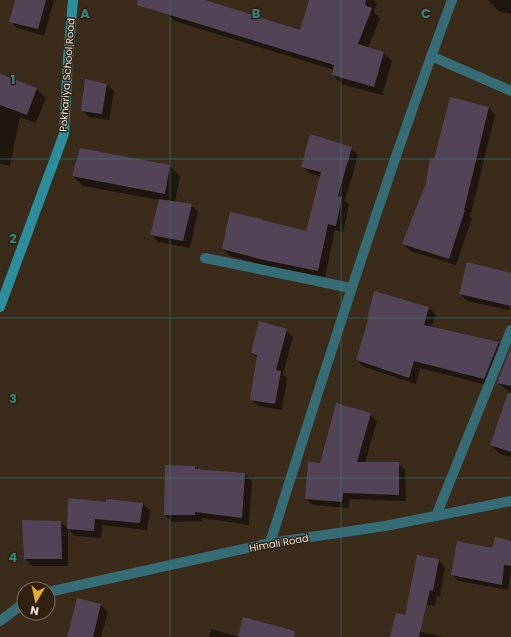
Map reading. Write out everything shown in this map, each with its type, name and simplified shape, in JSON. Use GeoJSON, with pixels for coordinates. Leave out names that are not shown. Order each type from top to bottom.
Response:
{"type":"FeatureCollection","features":[{"type":"Feature","properties":{"kind":"main road","name":"Pokhariya School Road"},"geometry":{"type":"LineString","coordinates":[[0,307],[64,134],[73,0]]}},
{"type":"Feature","properties":{"kind":"street"},"geometry":{"type":"LineString","coordinates":[[270,543],[351,288],[431,56],[452,0]]}},
{"type":"Feature","properties":{"kind":"street"},"geometry":{"type":"LineString","coordinates":[[431,56],[511,92]]}},
{"type":"Feature","properties":{"kind":"street"},"geometry":{"type":"LineString","coordinates":[[205,258],[351,288]]}},
{"type":"Feature","properties":{"kind":"street"},"geometry":{"type":"LineString","coordinates":[[436,516],[511,330]]}},
{"type":"Feature","properties":{"kind":"street","name":"Himali Road"},"geometry":{"type":"LineString","coordinates":[[56,590],[270,543],[385,526],[511,501]]}},
{"type":"Feature","properties":{"kind":"street"},"geometry":{"type":"LineString","coordinates":[[0,621],[16,609]]}},
{"type":"Feature","properties":{"kind":"building"},"geometry":{"type":"Polygon","coordinates":[[[15,0],[46,0],[38,29],[9,22],[15,0]]]}},
{"type":"Feature","properties":{"kind":"building"},"geometry":{"type":"Polygon","coordinates":[[[138,0],[205,0],[300,30],[309,0],[366,0],[365,5],[372,8],[358,44],[384,52],[374,87],[332,75],[334,65],[137,5],[138,0]]]}},
{"type":"Feature","properties":{"kind":"building"},"geometry":{"type":"Polygon","coordinates":[[[0,74],[37,88],[27,115],[0,105],[0,74]]]}},
{"type":"Feature","properties":{"kind":"building"},"geometry":{"type":"Polygon","coordinates":[[[85,79],[107,84],[102,114],[81,111],[85,79]]]}},
{"type":"Feature","properties":{"kind":"building"},"geometry":{"type":"Polygon","coordinates":[[[450,97],[489,107],[465,210],[449,259],[402,244],[426,183],[430,158],[434,159],[450,97]]]}},
{"type":"Feature","properties":{"kind":"building"},"geometry":{"type":"Polygon","coordinates":[[[310,134],[352,147],[338,196],[342,197],[336,226],[328,224],[318,271],[264,260],[222,249],[230,212],[306,231],[321,172],[301,167],[310,134]]]}},
{"type":"Feature","properties":{"kind":"building"},"geometry":{"type":"Polygon","coordinates":[[[80,148],[170,165],[165,194],[72,176],[80,148]]]}},
{"type":"Feature","properties":{"kind":"building"},"geometry":{"type":"Polygon","coordinates":[[[159,199],[192,204],[183,241],[150,235],[159,199]]]}},
{"type":"Feature","properties":{"kind":"building"},"geometry":{"type":"Polygon","coordinates":[[[467,262],[511,273],[511,306],[459,294],[467,262]]]}},
{"type":"Feature","properties":{"kind":"building"},"geometry":{"type":"Polygon","coordinates":[[[374,291],[429,307],[424,325],[499,342],[484,379],[414,361],[409,378],[356,360],[368,320],[374,291]]]}},
{"type":"Feature","properties":{"kind":"building"},"geometry":{"type":"Polygon","coordinates":[[[259,321],[287,329],[276,370],[281,371],[275,404],[250,400],[257,355],[251,353],[259,321]]]}},
{"type":"Feature","properties":{"kind":"building"},"geometry":{"type":"Polygon","coordinates":[[[511,347],[511,386],[497,383],[511,347]]]}},
{"type":"Feature","properties":{"kind":"building"},"geometry":{"type":"Polygon","coordinates":[[[508,393],[511,393],[511,452],[490,445],[508,393]]]}},
{"type":"Feature","properties":{"kind":"building"},"geometry":{"type":"Polygon","coordinates":[[[336,403],[371,413],[357,462],[399,462],[399,495],[343,493],[342,502],[305,499],[308,462],[320,463],[336,403]]]}},
{"type":"Feature","properties":{"kind":"building"},"geometry":{"type":"Polygon","coordinates":[[[165,465],[195,466],[195,469],[245,473],[242,518],[195,512],[195,515],[164,515],[165,465]]]}},
{"type":"Feature","properties":{"kind":"building"},"geometry":{"type":"Polygon","coordinates":[[[68,498],[106,502],[106,499],[143,503],[140,523],[95,519],[94,531],[67,529],[68,498]]]}},
{"type":"Feature","properties":{"kind":"building"},"geometry":{"type":"Polygon","coordinates":[[[22,520],[61,521],[62,559],[24,559],[22,520]]]}},
{"type":"Feature","properties":{"kind":"building"},"geometry":{"type":"Polygon","coordinates":[[[495,537],[511,541],[511,566],[504,565],[502,585],[451,575],[457,541],[492,548],[495,537]]]}},
{"type":"Feature","properties":{"kind":"building"},"geometry":{"type":"Polygon","coordinates":[[[417,555],[439,559],[433,591],[430,590],[419,637],[390,637],[396,613],[405,615],[417,555]]]}},
{"type":"Feature","properties":{"kind":"building"},"geometry":{"type":"Polygon","coordinates":[[[77,598],[101,604],[93,637],[67,637],[77,598]]]}},
{"type":"Feature","properties":{"kind":"building"},"geometry":{"type":"Polygon","coordinates":[[[243,617],[295,631],[294,637],[238,637],[243,617]]]}}]}
